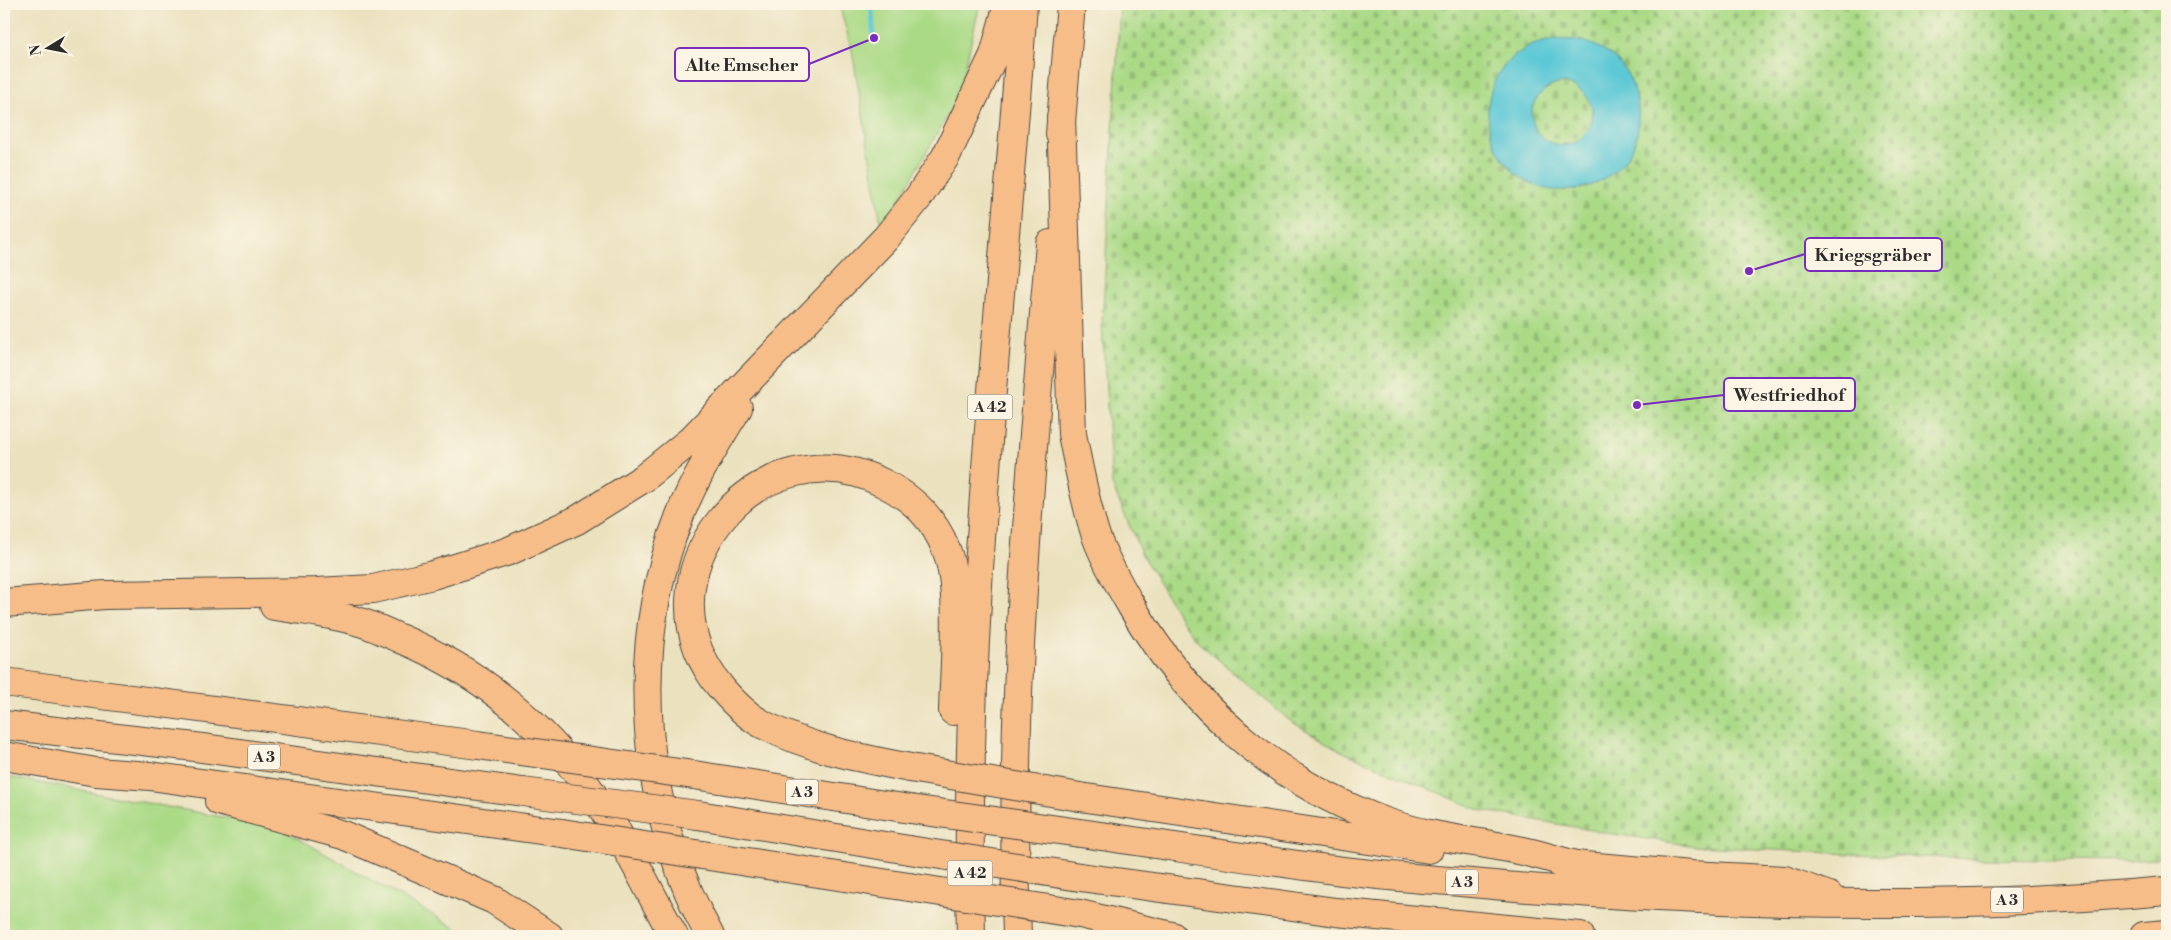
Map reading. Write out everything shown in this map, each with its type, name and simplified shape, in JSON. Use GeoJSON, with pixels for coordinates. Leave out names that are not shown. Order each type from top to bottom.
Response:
{"type":"FeatureCollection","features":[{"type":"Feature","properties":{"kind":"highway"},"geometry":{"type":"LineString","coordinates":[[4,603],[105,594],[316,592],[373,589],[433,575],[509,551],[577,520],[644,478],[691,440],[886,238],[918,198],[946,156],[994,55],[1008,4]]}},
{"type":"Feature","properties":{"kind":"highway","name":"A 42"},"geometry":{"type":"LineString","coordinates":[[971,936],[969,810],[976,603],[1023,4]]}},
{"type":"Feature","properties":{"kind":"highway","name":"A 42"},"geometry":{"type":"LineString","coordinates":[[1017,936],[1017,773],[1029,486],[1071,4]]}},
{"type":"Feature","properties":{"kind":"highway"},"geometry":{"type":"LineString","coordinates":[[1061,117],[1072,434],[1081,481],[1096,537],[1122,590],[1148,635],[1182,681],[1224,725],[1276,764],[1318,790],[1357,810],[1412,830],[1522,851],[1577,865]]}},
{"type":"Feature","properties":{"kind":"highway"},"geometry":{"type":"LineString","coordinates":[[710,936],[682,879],[667,833],[659,799],[648,721],[647,675],[649,644],[664,563],[680,514],[704,465],[767,362]]}},
{"type":"Feature","properties":{"kind":"highway"},"geometry":{"type":"LineString","coordinates":[[969,810],[953,764],[954,605],[952,569],[939,533],[931,520],[908,497],[876,480],[859,474],[821,470],[787,474],[769,481],[740,499],[708,535],[692,573],[688,597],[689,618],[701,659],[713,678],[734,703],[765,726],[832,752],[910,768],[1080,797],[1524,862],[1785,880],[1847,902]]}},
{"type":"Feature","properties":{"kind":"highway"},"geometry":{"type":"LineString","coordinates":[[196,594],[312,612],[361,622],[425,649],[466,671],[510,701],[545,734],[593,794],[608,817],[674,936]]}},
{"type":"Feature","properties":{"kind":"highway","name":"A 3"},"geometry":{"type":"LineString","coordinates":[[4,682],[478,744],[910,809],[1338,870],[1575,893],[1764,903],[2076,898],[2167,891]]}},
{"type":"Feature","properties":{"kind":"highway","name":"A 3"},"geometry":{"type":"LineString","coordinates":[[4,725],[195,747],[698,815],[1080,877],[1336,912],[1580,936]]}},
{"type":"Feature","properties":{"kind":"highway"},"geometry":{"type":"LineString","coordinates":[[4,756],[96,772],[219,801],[344,835],[494,900],[548,936]]}},
{"type":"Feature","properties":{"kind":"highway"},"geometry":{"type":"LineString","coordinates":[[96,772],[150,776],[562,833],[1080,914],[1172,936]]}},
{"type":"Feature","properties":{"kind":"green space"},"geometry":{"type":"Polygon","coordinates":[[[839,4],[980,4],[958,97],[882,230],[852,50],[839,4]]]}},
{"type":"Feature","properties":{"kind":"green space"},"geometry":{"type":"Polygon","coordinates":[[[1120,4],[2167,4],[2167,858],[2128,861],[1975,859],[1851,854],[1696,846],[1613,834],[1479,810],[1341,751],[1289,720],[1199,643],[1182,621],[1142,555],[1112,485],[1102,326],[1120,4]]]}},
{"type":"Feature","properties":{"kind":"green space"},"geometry":{"type":"Polygon","coordinates":[[[4,776],[280,828],[470,936],[4,936],[4,776]]]}},
{"type":"Feature","properties":{"kind":"water"},"geometry":{"type":"Polygon","coordinates":[[[1555,39],[1582,41],[1597,46],[1610,54],[1629,76],[1638,104],[1637,135],[1628,156],[1606,178],[1567,191],[1537,186],[1514,171],[1497,148],[1489,121],[1490,93],[1504,67],[1530,46],[1555,39]],[[1563,83],[1547,88],[1536,99],[1532,113],[1533,122],[1540,136],[1550,142],[1564,145],[1576,142],[1586,134],[1591,123],[1592,111],[1588,99],[1579,89],[1563,83]]]}},
{"type":"Feature","properties":{"kind":"waterway"},"geometry":{"type":"LineString","coordinates":[[871,4],[874,38]]}},
{"type":"Feature","properties":{"kind":"place","name":"Alte Emscher"},"geometry":{"type":"Point","coordinates":[874,38]}},
{"type":"Feature","properties":{"kind":"place","name":"Kriegsgräber"},"geometry":{"type":"Point","coordinates":[1749,271]}},
{"type":"Feature","properties":{"kind":"place","name":"Westfriedhof"},"geometry":{"type":"Point","coordinates":[1637,405]}}]}
